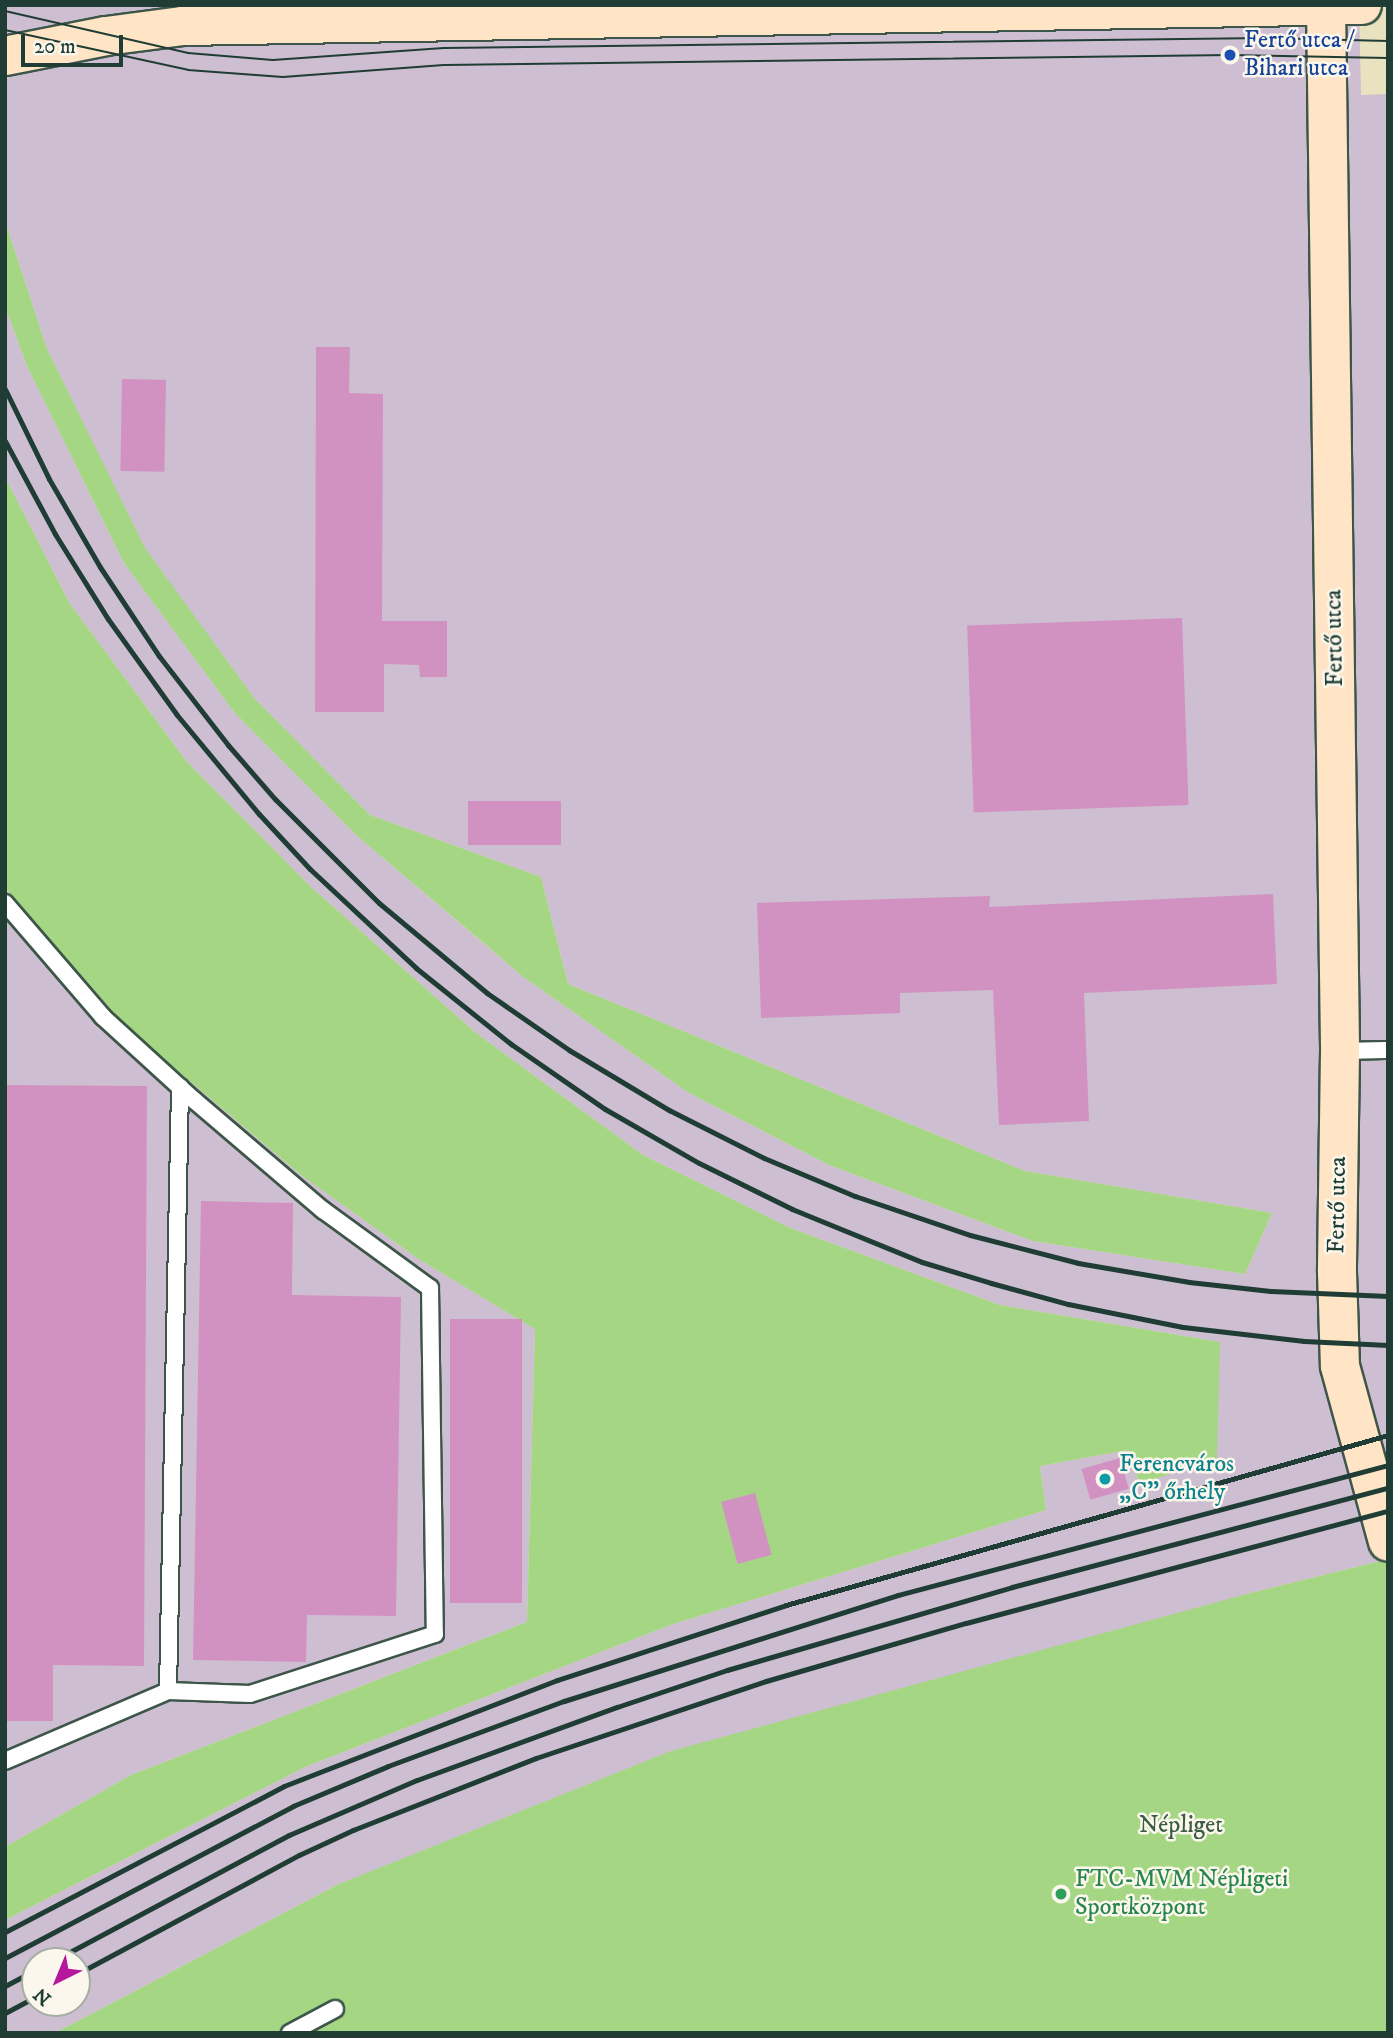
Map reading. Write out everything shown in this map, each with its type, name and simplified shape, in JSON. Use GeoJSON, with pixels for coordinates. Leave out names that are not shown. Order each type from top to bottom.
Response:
{"type":"FeatureCollection","features":[{"type":"Feature","properties":{"kind":"street"},"geometry":{"type":"LineString","coordinates":[[5,56],[106,36],[183,26],[1362,5]]}},
{"type":"Feature","properties":{"kind":"street","name":"Fertő utca"},"geometry":{"type":"LineString","coordinates":[[1326,6],[1340,1051],[1337,1272],[1340,1366],[1388,1542]]}},
{"type":"Feature","properties":{"kind":"lane"},"geometry":{"type":"LineString","coordinates":[[5,903],[103,1017],[180,1087],[323,1210],[430,1288],[435,1634],[250,1694],[168,1691],[5,1761]]}},
{"type":"Feature","properties":{"kind":"lane"},"geometry":{"type":"LineString","coordinates":[[1340,1051],[1388,1050]]}},
{"type":"Feature","properties":{"kind":"lane"},"geometry":{"type":"LineString","coordinates":[[168,1691],[180,1087]]}},
{"type":"Feature","properties":{"kind":"lane"},"geometry":{"type":"LineString","coordinates":[[290,2033],[335,2009]]}},
{"type":"Feature","properties":{"kind":"shaded area"},"geometry":{"type":"Polygon","coordinates":[[[5,5],[1359,5],[1361,95],[1388,94],[1388,1559],[1243,1595],[339,1884],[91,2014],[91,1947],[21,1947],[21,2017],[85,2017],[55,2033],[5,2033],[5,1920],[307,1766],[673,1624],[1046,1510],[1040,1466],[1128,1450],[1140,1484],[1220,1342],[1000,1305],[790,1228],[643,1155],[476,1033],[311,887],[187,762],[70,604],[5,477],[5,306],[27,366],[124,563],[234,712],[356,835],[522,976],[689,1093],[829,1165],[1033,1241],[1245,1274],[1272,1213],[1025,1171],[568,984],[541,877],[370,815],[255,699],[145,549],[47,349],[5,221],[5,5]]]}},
{"type":"Feature","properties":{"kind":"shaded area"},"geometry":{"type":"Polygon","coordinates":[[[5,888],[128,1029],[301,1175],[417,1258],[535,1329],[527,1622],[131,1775],[5,1847],[5,888]]]}},
{"type":"Feature","properties":{"kind":"green space"},"geometry":{"type":"Polygon","coordinates":[[[5,221],[47,349],[145,548],[255,699],[370,815],[541,877],[568,984],[1025,1171],[1272,1213],[1245,1274],[1033,1241],[829,1165],[689,1093],[522,976],[356,835],[234,712],[124,563],[27,366],[5,306],[5,221]]]}},
{"type":"Feature","properties":{"kind":"green space"},"geometry":{"type":"Polygon","coordinates":[[[5,477],[70,604],[187,762],[311,887],[476,1033],[643,1155],[790,1228],[1000,1305],[1220,1342],[1217,1458],[1140,1484],[1128,1450],[1040,1466],[1046,1510],[673,1624],[307,1766],[5,1920],[5,1847],[131,1775],[527,1622],[535,1329],[417,1258],[301,1175],[128,1029],[5,888],[5,477]]]}},
{"type":"Feature","properties":{"kind":"green space","name":"Népliget"},"geometry":{"type":"Polygon","coordinates":[[[1388,1559],[1388,2033],[55,2033],[85,2017],[91,2017],[91,2014],[339,1884],[671,1751],[1243,1595],[1388,1559]]]}},
{"type":"Feature","properties":{"kind":"building"},"geometry":{"type":"Polygon","coordinates":[[[316,347],[350,347],[349,393],[383,394],[382,621],[447,621],[447,677],[420,677],[419,665],[384,664],[384,712],[315,712],[316,347]]]}},
{"type":"Feature","properties":{"kind":"building"},"geometry":{"type":"Polygon","coordinates":[[[122,379],[166,380],[164,472],[120,471],[122,379]]]}},
{"type":"Feature","properties":{"kind":"building"},"geometry":{"type":"Polygon","coordinates":[[[1182,618],[1189,805],[974,812],[967,626],[1182,618]]]}},
{"type":"Feature","properties":{"kind":"building"},"geometry":{"type":"Polygon","coordinates":[[[468,801],[561,801],[561,845],[468,845],[468,801]]]}},
{"type":"Feature","properties":{"kind":"building"},"geometry":{"type":"Polygon","coordinates":[[[1273,894],[1277,984],[1084,993],[1089,1121],[999,1125],[993,990],[900,993],[900,1013],[761,1018],[757,903],[990,896],[989,907],[1273,894]]]}},
{"type":"Feature","properties":{"kind":"building"},"geometry":{"type":"Polygon","coordinates":[[[5,1085],[147,1086],[144,1666],[53,1665],[53,1721],[5,1721],[5,1085]]]}},
{"type":"Feature","properties":{"kind":"building"},"geometry":{"type":"Polygon","coordinates":[[[201,1201],[293,1203],[292,1295],[401,1297],[396,1616],[307,1615],[306,1662],[193,1660],[201,1201]]]}},
{"type":"Feature","properties":{"kind":"building"},"geometry":{"type":"Polygon","coordinates":[[[450,1319],[522,1319],[522,1603],[450,1603],[450,1319]]]}},
{"type":"Feature","properties":{"kind":"building","name":"Ferencváros „C” őrhely"},"geometry":{"type":"Polygon","coordinates":[[[1120,1458],[1129,1489],[1090,1500],[1082,1469],[1120,1458]]]}},
{"type":"Feature","properties":{"kind":"building"},"geometry":{"type":"Polygon","coordinates":[[[755,1493],[772,1555],[738,1564],[721,1502],[755,1493]]]}},
{"type":"Feature","properties":{"kind":"tram line"},"geometry":{"type":"LineString","coordinates":[[5,11],[188,53],[273,60],[444,48],[1267,38],[1388,41]]}},
{"type":"Feature","properties":{"kind":"tram line"},"geometry":{"type":"LineString","coordinates":[[5,30],[188,70],[283,77],[444,65],[1230,55],[1388,58]]}},
{"type":"Feature","properties":{"kind":"railway"},"geometry":{"type":"LineString","coordinates":[[5,389],[49,479],[100,567],[159,656],[228,745],[275,799],[379,903],[487,993],[569,1050],[669,1110],[764,1158],[855,1196],[970,1235],[1078,1263],[1189,1282],[1271,1291],[1388,1296]]}},
{"type":"Feature","properties":{"kind":"railway"},"geometry":{"type":"LineString","coordinates":[[5,441],[55,534],[108,619],[177,715],[259,814],[310,869],[416,968],[511,1044],[605,1109],[699,1163],[792,1209],[922,1262],[991,1283],[1068,1304],[1183,1327],[1304,1341],[1388,1345]]}},
{"type":"Feature","properties":{"kind":"railway"},"geometry":{"type":"LineString","coordinates":[[5,1932],[284,1786],[557,1680],[786,1605],[1388,1435]]}},
{"type":"Feature","properties":{"kind":"railway"},"geometry":{"type":"LineString","coordinates":[[5,1958],[293,1806],[388,1766],[564,1701],[898,1595],[1388,1465]]}},
{"type":"Feature","properties":{"kind":"railway"},"geometry":{"type":"LineString","coordinates":[[79,1947],[289,1835],[417,1780],[617,1707],[727,1670],[1012,1587],[1388,1488]]}},
{"type":"Feature","properties":{"kind":"railway"},"geometry":{"type":"LineString","coordinates":[[91,1966],[299,1855],[353,1830],[536,1758],[766,1681],[966,1623],[1388,1511]]}},
{"type":"Feature","properties":{"kind":"railway"},"geometry":{"type":"LineString","coordinates":[[5,1986],[21,1977]]}},
{"type":"Feature","properties":{"kind":"railway"},"geometry":{"type":"LineString","coordinates":[[5,2013],[21,2004]]}},
{"type":"Feature","properties":{"kind":"place","name":"Fertő utca / Bihari utca"},"geometry":{"type":"Point","coordinates":[1230,55]}},
{"type":"Feature","properties":{"kind":"place","name":"Ferencváros „C” őrhely"},"geometry":{"type":"Point","coordinates":[1105,1479]}},
{"type":"Feature","properties":{"kind":"place","name":"FTC-MVM Népligeti Sportközpont"},"geometry":{"type":"Point","coordinates":[1061,1894]}}]}
